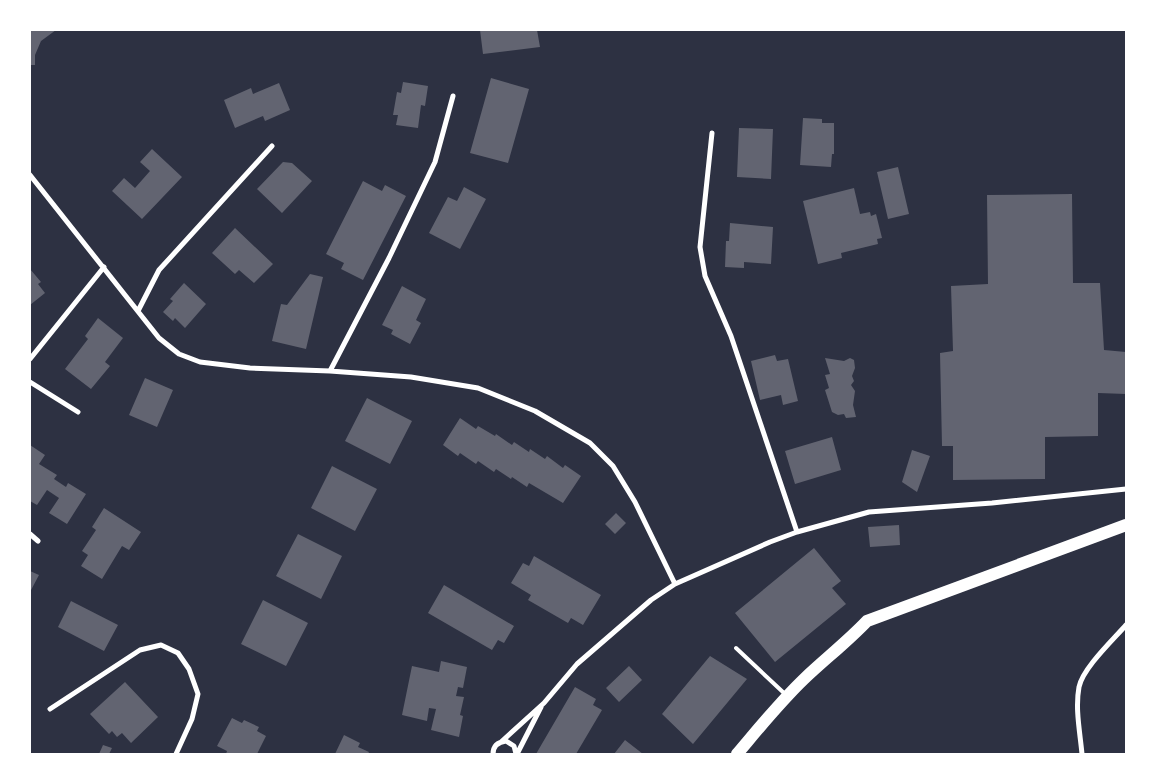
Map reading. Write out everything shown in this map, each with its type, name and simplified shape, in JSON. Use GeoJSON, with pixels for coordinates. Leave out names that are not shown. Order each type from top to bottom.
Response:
{"type":"FeatureCollection","features":[{"type":"Feature","properties":{"kind":"main road"},"geometry":{"type":"LineString","coordinates":[[737,754],[787,696],[846,643],[867,621],[1126,525]]}},
{"type":"Feature","properties":{"kind":"street"},"geometry":{"type":"LineString","coordinates":[[330,371],[389,258],[435,162],[453,96]]}},
{"type":"Feature","properties":{"kind":"street"},"geometry":{"type":"LineString","coordinates":[[712,133],[700,247],[705,276],[731,336],[797,532]]}},
{"type":"Feature","properties":{"kind":"street"},"geometry":{"type":"LineString","coordinates":[[138,311],[159,270],[272,146]]}},
{"type":"Feature","properties":{"kind":"street"},"geometry":{"type":"LineString","coordinates":[[30,175],[159,338],[179,354],[200,362],[250,368],[411,377],[478,388],[535,411],[590,443],[613,466],[635,502],[675,584]]}},
{"type":"Feature","properties":{"kind":"street"},"geometry":{"type":"LineString","coordinates":[[30,359],[104,267]]}},
{"type":"Feature","properties":{"kind":"street"},"geometry":{"type":"LineString","coordinates":[[30,382],[78,412]]}},
{"type":"Feature","properties":{"kind":"street"},"geometry":{"type":"LineString","coordinates":[[493,754],[494,748],[544,702],[577,664],[651,600],[675,584],[770,542],[797,532],[869,512],[992,503],[1126,489]]}},
{"type":"Feature","properties":{"kind":"street"},"geometry":{"type":"LineString","coordinates":[[30,534],[38,541]]}},
{"type":"Feature","properties":{"kind":"street"},"geometry":{"type":"LineString","coordinates":[[1082,754],[1078,707],[1079,685],[1090,665],[1126,625]]}},
{"type":"Feature","properties":{"kind":"street"},"geometry":{"type":"LineString","coordinates":[[50,709],[140,650],[161,645],[178,653],[189,669],[198,694],[192,719],[176,754]]}},
{"type":"Feature","properties":{"kind":"street"},"geometry":{"type":"LineString","coordinates":[[517,754],[544,702]]}},
{"type":"Feature","properties":{"kind":"street"},"geometry":{"type":"LineString","coordinates":[[501,742],[510,743],[517,754]]}},
{"type":"Feature","properties":{"kind":"lane"},"geometry":{"type":"LineString","coordinates":[[736,648],[787,696]]}},
{"type":"Feature","properties":{"kind":"building"},"geometry":{"type":"Polygon","coordinates":[[[30,30],[56,30],[41,41],[35,55],[35,65],[30,65],[30,30]]]}},
{"type":"Feature","properties":{"kind":"building"},"geometry":{"type":"Polygon","coordinates":[[[480,30],[537,30],[540,47],[483,54],[480,30]]]}},
{"type":"Feature","properties":{"kind":"building"},"geometry":{"type":"Polygon","coordinates":[[[491,78],[529,89],[508,163],[470,153],[491,78]]]}},
{"type":"Feature","properties":{"kind":"building"},"geometry":{"type":"Polygon","coordinates":[[[403,82],[428,86],[425,106],[421,105],[418,128],[396,125],[398,115],[393,115],[397,92],[401,93],[403,82]]]}},
{"type":"Feature","properties":{"kind":"building"},"geometry":{"type":"Polygon","coordinates":[[[279,83],[290,110],[265,121],[263,116],[235,128],[224,100],[251,88],[253,94],[279,83]]]}},
{"type":"Feature","properties":{"kind":"building"},"geometry":{"type":"Polygon","coordinates":[[[803,118],[822,119],[822,123],[834,123],[834,154],[832,154],[831,167],[800,165],[803,118]]]}},
{"type":"Feature","properties":{"kind":"building"},"geometry":{"type":"Polygon","coordinates":[[[739,128],[773,129],[771,179],[737,177],[739,128]]]}},
{"type":"Feature","properties":{"kind":"building"},"geometry":{"type":"Polygon","coordinates":[[[152,149],[182,177],[142,219],[112,191],[124,178],[135,188],[150,171],[140,162],[152,149]]]}},
{"type":"Feature","properties":{"kind":"building"},"geometry":{"type":"Polygon","coordinates":[[[283,162],[292,163],[312,181],[282,213],[257,189],[283,162]]]}},
{"type":"Feature","properties":{"kind":"building"},"geometry":{"type":"Polygon","coordinates":[[[898,167],[909,214],[888,219],[877,172],[898,167]]]}},
{"type":"Feature","properties":{"kind":"building"},"geometry":{"type":"Polygon","coordinates":[[[363,181],[382,191],[385,185],[406,196],[363,280],[341,269],[344,263],[326,254],[363,181]]]}},
{"type":"Feature","properties":{"kind":"building"},"geometry":{"type":"Polygon","coordinates":[[[464,187],[486,199],[460,249],[429,233],[448,197],[457,201],[464,187]]]}},
{"type":"Feature","properties":{"kind":"building"},"geometry":{"type":"Polygon","coordinates":[[[854,188],[860,214],[870,212],[871,216],[876,214],[882,238],[877,239],[878,244],[841,253],[842,258],[818,264],[803,201],[854,188]]]}},
{"type":"Feature","properties":{"kind":"building"},"geometry":{"type":"Polygon","coordinates":[[[1072,194],[1073,283],[1100,283],[1104,350],[1126,352],[1126,394],[1098,393],[1098,436],[1045,437],[1045,479],[953,480],[953,446],[942,446],[940,353],[953,351],[951,286],[988,284],[987,195],[1072,194]]]}},
{"type":"Feature","properties":{"kind":"building"},"geometry":{"type":"Polygon","coordinates":[[[730,223],[773,227],[771,264],[744,262],[744,268],[725,267],[726,241],[729,241],[730,223]]]}},
{"type":"Feature","properties":{"kind":"building"},"geometry":{"type":"Polygon","coordinates":[[[235,228],[273,264],[254,283],[239,270],[235,274],[212,253],[235,228]]]}},
{"type":"Feature","properties":{"kind":"building"},"geometry":{"type":"Polygon","coordinates":[[[30,269],[41,282],[38,284],[45,293],[30,305],[30,269]]]}},
{"type":"Feature","properties":{"kind":"building"},"geometry":{"type":"Polygon","coordinates":[[[310,274],[323,277],[306,349],[272,341],[281,304],[287,305],[310,274]]]}},
{"type":"Feature","properties":{"kind":"building"},"geometry":{"type":"Polygon","coordinates":[[[184,283],[206,304],[185,328],[175,318],[173,321],[163,312],[173,301],[170,299],[184,283]]]}},
{"type":"Feature","properties":{"kind":"building"},"geometry":{"type":"Polygon","coordinates":[[[402,286],[426,299],[416,320],[421,323],[410,344],[391,334],[393,330],[382,325],[402,286]]]}},
{"type":"Feature","properties":{"kind":"building"},"geometry":{"type":"Polygon","coordinates":[[[98,318],[123,338],[105,362],[110,366],[91,389],[65,369],[88,339],[85,336],[98,318]]]}},
{"type":"Feature","properties":{"kind":"building"},"geometry":{"type":"Polygon","coordinates":[[[775,355],[777,361],[788,359],[798,401],[783,405],[781,395],[760,400],[751,361],[775,355]]]}},
{"type":"Feature","properties":{"kind":"building"},"geometry":{"type":"Polygon","coordinates":[[[825,358],[844,361],[850,358],[854,360],[855,368],[852,376],[854,381],[851,385],[855,391],[853,405],[856,417],[846,418],[844,414],[838,415],[832,412],[825,390],[829,388],[825,375],[830,374],[825,358]]]}},
{"type":"Feature","properties":{"kind":"building"},"geometry":{"type":"Polygon","coordinates":[[[145,378],[173,390],[157,427],[129,415],[145,378]]]}},
{"type":"Feature","properties":{"kind":"building"},"geometry":{"type":"Polygon","coordinates":[[[367,398],[412,421],[390,464],[345,441],[367,398]]]}},
{"type":"Feature","properties":{"kind":"building"},"geometry":{"type":"Polygon","coordinates":[[[460,418],[476,429],[478,426],[495,436],[496,434],[512,445],[514,442],[529,452],[530,449],[545,459],[547,456],[563,468],[565,465],[581,476],[563,503],[529,483],[527,487],[496,469],[494,472],[478,461],[476,464],[460,453],[458,456],[443,445],[460,418]]]}},
{"type":"Feature","properties":{"kind":"building"},"geometry":{"type":"Polygon","coordinates":[[[832,437],[841,470],[795,484],[785,451],[832,437]]]}},
{"type":"Feature","properties":{"kind":"building"},"geometry":{"type":"Polygon","coordinates":[[[30,445],[45,455],[39,464],[57,475],[54,479],[66,487],[68,483],[86,494],[67,524],[49,513],[59,498],[47,490],[37,505],[30,501],[30,445]]]}},
{"type":"Feature","properties":{"kind":"building"},"geometry":{"type":"Polygon","coordinates":[[[912,450],[930,456],[917,492],[902,482],[912,450]]]}},
{"type":"Feature","properties":{"kind":"building"},"geometry":{"type":"Polygon","coordinates":[[[332,466],[377,489],[355,531],[311,508],[332,466]]]}},
{"type":"Feature","properties":{"kind":"building"},"geometry":{"type":"Polygon","coordinates":[[[104,508],[141,532],[129,550],[122,546],[102,579],[81,566],[88,555],[82,551],[96,530],[92,527],[104,508]]]}},
{"type":"Feature","properties":{"kind":"building"},"geometry":{"type":"Polygon","coordinates":[[[616,513],[626,523],[615,534],[605,524],[616,513]]]}},
{"type":"Feature","properties":{"kind":"building"},"geometry":{"type":"Polygon","coordinates":[[[899,525],[900,545],[870,547],[868,527],[899,525]]]}},
{"type":"Feature","properties":{"kind":"building"},"geometry":{"type":"Polygon","coordinates":[[[298,534],[342,556],[321,599],[276,576],[298,534]]]}},
{"type":"Feature","properties":{"kind":"building"},"geometry":{"type":"Polygon","coordinates":[[[814,548],[841,581],[832,588],[846,604],[775,662],[735,613],[814,548]]]}},
{"type":"Feature","properties":{"kind":"building"},"geometry":{"type":"Polygon","coordinates":[[[534,556],[601,595],[583,625],[571,618],[568,623],[528,600],[531,595],[511,583],[523,563],[529,566],[534,556]]]}},
{"type":"Feature","properties":{"kind":"building"},"geometry":{"type":"Polygon","coordinates":[[[30,571],[39,575],[30,592],[30,571]]]}},
{"type":"Feature","properties":{"kind":"building"},"geometry":{"type":"Polygon","coordinates":[[[444,585],[514,626],[504,643],[498,640],[492,650],[428,613],[444,585]]]}},
{"type":"Feature","properties":{"kind":"building"},"geometry":{"type":"Polygon","coordinates":[[[263,600],[308,623],[286,666],[241,644],[263,600]]]}},
{"type":"Feature","properties":{"kind":"building"},"geometry":{"type":"Polygon","coordinates":[[[71,601],[118,625],[104,651],[58,627],[71,601]]]}},
{"type":"Feature","properties":{"kind":"building"},"geometry":{"type":"Polygon","coordinates":[[[710,656],[747,679],[693,744],[662,714],[710,656]]]}},
{"type":"Feature","properties":{"kind":"building"},"geometry":{"type":"Polygon","coordinates":[[[441,661],[467,667],[463,688],[458,687],[456,696],[464,697],[460,715],[463,716],[459,737],[431,730],[436,709],[429,708],[427,721],[402,715],[412,666],[439,672],[441,661]]]}},
{"type":"Feature","properties":{"kind":"building"},"geometry":{"type":"Polygon","coordinates":[[[629,666],[642,680],[619,702],[606,688],[629,666]]]}},
{"type":"Feature","properties":{"kind":"building"},"geometry":{"type":"Polygon","coordinates":[[[125,682],[158,717],[131,743],[122,733],[117,737],[112,731],[109,734],[90,714],[125,682]]]}},
{"type":"Feature","properties":{"kind":"building"},"geometry":{"type":"Polygon","coordinates":[[[575,687],[596,699],[593,705],[602,710],[576,754],[536,754],[575,687]]]}},
{"type":"Feature","properties":{"kind":"building"},"geometry":{"type":"Polygon","coordinates":[[[232,718],[242,723],[244,720],[259,727],[257,731],[266,736],[257,754],[226,754],[227,751],[217,746],[232,718]]]}},
{"type":"Feature","properties":{"kind":"building"},"geometry":{"type":"Polygon","coordinates":[[[344,735],[360,743],[358,747],[369,752],[368,754],[335,754],[344,735]]]}},
{"type":"Feature","properties":{"kind":"building"},"geometry":{"type":"Polygon","coordinates":[[[625,740],[643,754],[614,754],[625,740]]]}},
{"type":"Feature","properties":{"kind":"building"},"geometry":{"type":"Polygon","coordinates":[[[103,745],[112,748],[109,754],[99,754],[103,745]]]}}]}
